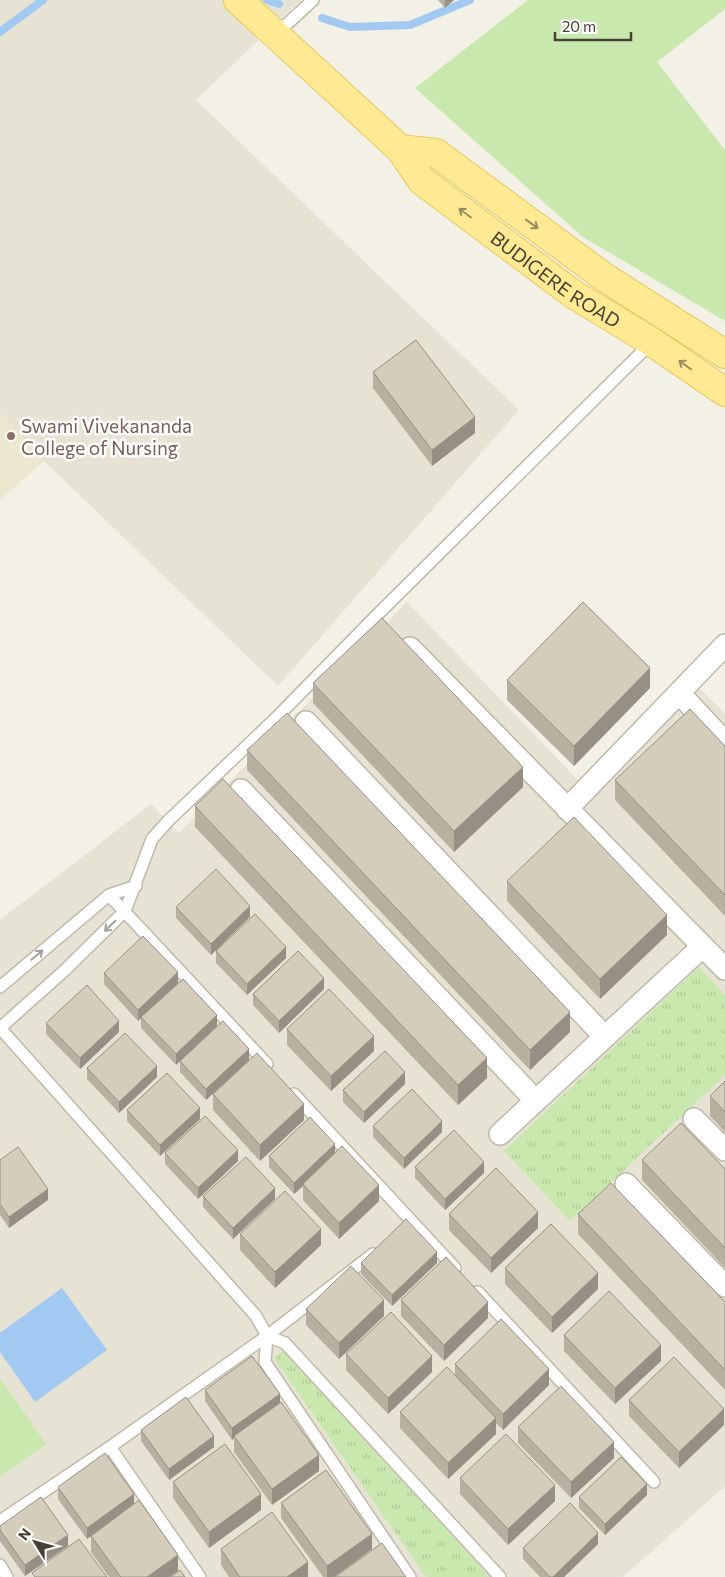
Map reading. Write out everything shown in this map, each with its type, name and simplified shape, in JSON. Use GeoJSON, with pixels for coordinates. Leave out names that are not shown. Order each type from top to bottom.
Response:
{"type":"FeatureCollection","features":[{"type":"Feature","properties":{"kind":"main road","name":"BUDIGERE ROAD"},"geometry":{"type":"LineString","coordinates":[[238,0],[400,149],[422,181],[573,294],[652,342],[725,392]]}},
{"type":"Feature","properties":{"kind":"main road","name":"BUDIGERE ROAD"},"geometry":{"type":"LineString","coordinates":[[400,149],[436,153],[604,277],[725,354]]}},
{"type":"Feature","properties":{"kind":"street"},"geometry":{"type":"LineString","coordinates":[[567,809],[725,646]]}},
{"type":"Feature","properties":{"kind":"street"},"geometry":{"type":"LineString","coordinates":[[410,648],[725,969]]}},
{"type":"Feature","properties":{"kind":"street"},"geometry":{"type":"LineString","coordinates":[[679,693],[725,742]]}},
{"type":"Feature","properties":{"kind":"street"},"geometry":{"type":"LineString","coordinates":[[306,722],[605,1037]]}},
{"type":"Feature","properties":{"kind":"street"},"geometry":{"type":"LineString","coordinates":[[241,790],[536,1101]]}},
{"type":"Feature","properties":{"kind":"street"},"geometry":{"type":"LineString","coordinates":[[500,1134],[702,947]]}},
{"type":"Feature","properties":{"kind":"street"},"geometry":{"type":"LineString","coordinates":[[694,1119],[725,1150]]}},
{"type":"Feature","properties":{"kind":"street"},"geometry":{"type":"LineString","coordinates":[[626,1184],[725,1286]]}},
{"type":"Feature","properties":{"kind":"lane"},"geometry":{"type":"LineString","coordinates":[[275,35],[313,0]]}},
{"type":"Feature","properties":{"kind":"lane"},"geometry":{"type":"LineString","coordinates":[[410,1577],[265,1362],[267,1336],[256,1316],[0,1028],[64,972],[125,911],[136,886],[152,839],[168,821],[276,718],[652,342]]}},
{"type":"Feature","properties":{"kind":"lane"},"geometry":{"type":"LineString","coordinates":[[0,986],[109,895],[136,886]]}},
{"type":"Feature","properties":{"kind":"lane"},"geometry":{"type":"LineString","coordinates":[[109,895],[273,1071]]}},
{"type":"Feature","properties":{"kind":"lane"},"geometry":{"type":"LineString","coordinates":[[286,1085],[410,1226],[464,1277],[654,1482]]}},
{"type":"Feature","properties":{"kind":"lane"},"geometry":{"type":"LineString","coordinates":[[0,1521],[110,1447],[267,1336],[382,1246]]}},
{"type":"Feature","properties":{"kind":"lane"},"geometry":{"type":"LineString","coordinates":[[267,1336],[285,1343],[500,1577]]}},
{"type":"Feature","properties":{"kind":"lane"},"geometry":{"type":"LineString","coordinates":[[110,1447],[200,1577]]}},
{"type":"Feature","properties":{"kind":"lane"},"geometry":{"type":"LineString","coordinates":[[0,1565],[7,1577]]}},
{"type":"Feature","properties":{"kind":"shaded area"},"geometry":{"type":"Polygon","coordinates":[[[0,0],[301,0],[196,100],[519,410],[278,686],[44,461],[0,412],[0,0]]]}},
{"type":"Feature","properties":{"kind":"shaded area","name":"Swami Vivekananda College of Nursing"},"geometry":{"type":"Polygon","coordinates":[[[0,412],[44,461],[0,500],[0,412]]]}},
{"type":"Feature","properties":{"kind":"shaded area"},"geometry":{"type":"Polygon","coordinates":[[[407,602],[579,781],[683,671],[725,714],[725,1486],[623,1577],[0,1577],[0,920],[151,804],[179,833],[407,602]]]}},
{"type":"Feature","properties":{"kind":"green space"},"geometry":{"type":"Polygon","coordinates":[[[528,0],[725,0],[725,9],[657,62],[725,150],[725,321],[583,237],[415,88],[528,0]]]}},
{"type":"Feature","properties":{"kind":"green space"},"geometry":{"type":"Polygon","coordinates":[[[699,967],[725,995],[725,1075],[570,1221],[504,1151],[699,967]]]}},
{"type":"Feature","properties":{"kind":"green space"},"geometry":{"type":"Polygon","coordinates":[[[283,1351],[490,1577],[426,1577],[274,1358],[283,1351]]]}},
{"type":"Feature","properties":{"kind":"green space"},"geometry":{"type":"Polygon","coordinates":[[[0,1378],[46,1444],[0,1477],[0,1378]]]}},
{"type":"Feature","properties":{"kind":"water"},"geometry":{"type":"Polygon","coordinates":[[[62,1288],[107,1350],[35,1402],[0,1352],[0,1333],[62,1288]]]}},
{"type":"Feature","properties":{"kind":"building"},"geometry":{"type":"Polygon","coordinates":[[[416,340],[475,417],[432,450],[373,372],[416,340]]]}},
{"type":"Feature","properties":{"kind":"building"},"geometry":{"type":"Polygon","coordinates":[[[583,602],[650,668],[574,746],[507,680],[583,602]]]}},
{"type":"Feature","properties":{"kind":"building"},"geometry":{"type":"Polygon","coordinates":[[[382,618],[523,767],[454,831],[313,683],[382,618]]]}},
{"type":"Feature","properties":{"kind":"building"},"geometry":{"type":"Polygon","coordinates":[[[690,709],[725,746],[725,895],[615,780],[690,709]]]}},
{"type":"Feature","properties":{"kind":"building"},"geometry":{"type":"Polygon","coordinates":[[[287,713],[570,1012],[530,1050],[247,750],[287,713]]]}},
{"type":"Feature","properties":{"kind":"building"},"geometry":{"type":"Polygon","coordinates":[[[223,779],[487,1058],[458,1085],[195,806],[223,779]]]}},
{"type":"Feature","properties":{"kind":"building"},"geometry":{"type":"Polygon","coordinates":[[[574,817],[667,915],[600,979],[507,881],[574,817]]]}},
{"type":"Feature","properties":{"kind":"building"},"geometry":{"type":"Polygon","coordinates":[[[216,869],[250,906],[211,944],[176,907],[216,869]]]}},
{"type":"Feature","properties":{"kind":"building"},"geometry":{"type":"Polygon","coordinates":[[[255,914],[286,947],[247,984],[216,951],[255,914]]]}},
{"type":"Feature","properties":{"kind":"building"},"geometry":{"type":"Polygon","coordinates":[[[143,936],[178,972],[138,1010],[104,973],[143,936]]]}},
{"type":"Feature","properties":{"kind":"building"},"geometry":{"type":"Polygon","coordinates":[[[298,951],[324,978],[279,1021],[253,994],[298,951]]]}},
{"type":"Feature","properties":{"kind":"building"},"geometry":{"type":"Polygon","coordinates":[[[183,979],[217,1015],[176,1054],[141,1017],[183,979]]]}},
{"type":"Feature","properties":{"kind":"building"},"geometry":{"type":"Polygon","coordinates":[[[87,985],[119,1021],[80,1058],[46,1023],[87,985]]]}},
{"type":"Feature","properties":{"kind":"building"},"geometry":{"type":"Polygon","coordinates":[[[329,989],[374,1036],[331,1076],[287,1029],[329,989]]]}},
{"type":"Feature","properties":{"kind":"building"},"geometry":{"type":"Polygon","coordinates":[[[223,1021],[249,1049],[206,1089],[180,1061],[223,1021]]]}},
{"type":"Feature","properties":{"kind":"building"},"geometry":{"type":"Polygon","coordinates":[[[125,1033],[157,1066],[119,1102],[87,1068],[125,1033]]]}},
{"type":"Feature","properties":{"kind":"building"},"geometry":{"type":"Polygon","coordinates":[[[385,1051],[405,1072],[364,1112],[343,1090],[385,1051]]]}},
{"type":"Feature","properties":{"kind":"building"},"geometry":{"type":"Polygon","coordinates":[[[257,1053],[304,1104],[260,1145],[213,1094],[257,1053]]]}},
{"type":"Feature","properties":{"kind":"building"},"geometry":{"type":"Polygon","coordinates":[[[167,1073],[200,1108],[160,1145],[127,1110],[167,1073]]]}},
{"type":"Feature","properties":{"kind":"building"},"geometry":{"type":"Polygon","coordinates":[[[725,1081],[725,1112],[710,1096],[725,1081]]]}},
{"type":"Feature","properties":{"kind":"building"},"geometry":{"type":"Polygon","coordinates":[[[412,1089],[442,1121],[404,1158],[373,1126],[412,1089]]]}},
{"type":"Feature","properties":{"kind":"building"},"geometry":{"type":"Polygon","coordinates":[[[205,1116],[238,1150],[198,1188],[165,1153],[205,1116]]]}},
{"type":"Feature","properties":{"kind":"building"},"geometry":{"type":"Polygon","coordinates":[[[310,1117],[335,1144],[294,1183],[269,1156],[310,1117]]]}},
{"type":"Feature","properties":{"kind":"building"},"geometry":{"type":"Polygon","coordinates":[[[681,1123],[725,1169],[725,1248],[642,1160],[681,1123]]]}},
{"type":"Feature","properties":{"kind":"building"},"geometry":{"type":"Polygon","coordinates":[[[454,1130],[484,1162],[445,1199],[415,1167],[454,1130]]]}},
{"type":"Feature","properties":{"kind":"building"},"geometry":{"type":"Polygon","coordinates":[[[342,1146],[379,1185],[339,1223],[303,1184],[342,1146]]]}},
{"type":"Feature","properties":{"kind":"building"},"geometry":{"type":"Polygon","coordinates":[[[18,1147],[48,1189],[9,1217],[0,1204],[0,1160],[18,1147]]]}},
{"type":"Feature","properties":{"kind":"building"},"geometry":{"type":"Polygon","coordinates":[[[246,1157],[275,1188],[233,1228],[203,1196],[246,1157]]]}},
{"type":"Feature","properties":{"kind":"building"},"geometry":{"type":"Polygon","coordinates":[[[496,1168],[538,1212],[491,1258],[449,1214],[496,1168]]]}},
{"type":"Feature","properties":{"kind":"building"},"geometry":{"type":"Polygon","coordinates":[[[611,1183],[725,1302],[725,1370],[578,1214],[611,1183]]]}},
{"type":"Feature","properties":{"kind":"building"},"geometry":{"type":"Polygon","coordinates":[[[285,1191],[321,1229],[275,1272],[240,1234],[285,1191]]]}},
{"type":"Feature","properties":{"kind":"building"},"geometry":{"type":"Polygon","coordinates":[[[406,1219],[437,1252],[392,1295],[361,1263],[406,1219]]]}},
{"type":"Feature","properties":{"kind":"building"},"geometry":{"type":"Polygon","coordinates":[[[551,1224],[598,1273],[552,1317],[505,1268],[551,1224]]]}},
{"type":"Feature","properties":{"kind":"building"},"geometry":{"type":"Polygon","coordinates":[[[446,1257],[488,1302],[444,1345],[401,1300],[446,1257]]]}},
{"type":"Feature","properties":{"kind":"building"},"geometry":{"type":"Polygon","coordinates":[[[351,1266],[384,1300],[339,1343],[306,1309],[351,1266]]]}},
{"type":"Feature","properties":{"kind":"building"},"geometry":{"type":"Polygon","coordinates":[[[609,1291],[661,1345],[615,1388],[564,1335],[609,1291]]]}},
{"type":"Feature","properties":{"kind":"building"},"geometry":{"type":"Polygon","coordinates":[[[391,1312],[432,1356],[388,1398],[346,1354],[391,1312]]]}},
{"type":"Feature","properties":{"kind":"building"},"geometry":{"type":"Polygon","coordinates":[[[501,1319],[549,1369],[503,1414],[455,1364],[501,1319]]]}},
{"type":"Feature","properties":{"kind":"building"},"geometry":{"type":"Polygon","coordinates":[[[252,1356],[280,1394],[232,1428],[205,1390],[252,1356]]]}},
{"type":"Feature","properties":{"kind":"building"},"geometry":{"type":"Polygon","coordinates":[[[674,1357],[724,1409],[679,1452],[629,1400],[674,1357]]]}},
{"type":"Feature","properties":{"kind":"building"},"geometry":{"type":"Polygon","coordinates":[[[447,1367],[496,1418],[448,1463],[400,1412],[447,1367]]]}},
{"type":"Feature","properties":{"kind":"building"},"geometry":{"type":"Polygon","coordinates":[[[561,1386],[614,1442],[571,1482],[518,1427],[561,1386]]]}},
{"type":"Feature","properties":{"kind":"building"},"geometry":{"type":"Polygon","coordinates":[[[186,1397],[214,1436],[169,1469],[141,1430],[186,1397]]]}},
{"type":"Feature","properties":{"kind":"building"},"geometry":{"type":"Polygon","coordinates":[[[281,1402],[319,1455],[272,1489],[234,1436],[281,1402]]]}},
{"type":"Feature","properties":{"kind":"building"},"geometry":{"type":"Polygon","coordinates":[[[506,1434],[555,1485],[508,1529],[460,1478],[506,1434]]]}},
{"type":"Feature","properties":{"kind":"building"},"geometry":{"type":"Polygon","coordinates":[[[225,1444],[261,1494],[209,1532],[173,1482],[225,1444]]]}},
{"type":"Feature","properties":{"kind":"building"},"geometry":{"type":"Polygon","coordinates":[[[105,1453],[134,1494],[87,1528],[58,1487],[105,1453]]]}},
{"type":"Feature","properties":{"kind":"building"},"geometry":{"type":"Polygon","coordinates":[[[621,1457],[647,1484],[605,1524],[579,1497],[621,1457]]]}},
{"type":"Feature","properties":{"kind":"building"},"geometry":{"type":"Polygon","coordinates":[[[326,1470],[372,1534],[327,1566],[281,1503],[326,1470]]]}},
{"type":"Feature","properties":{"kind":"building"},"geometry":{"type":"Polygon","coordinates":[[[41,1497],[68,1535],[25,1565],[0,1530],[0,1526],[41,1497]]]}},
{"type":"Feature","properties":{"kind":"building"},"geometry":{"type":"Polygon","coordinates":[[[139,1500],[178,1555],[147,1577],[121,1577],[91,1536],[139,1500]]]}},
{"type":"Feature","properties":{"kind":"building"},"geometry":{"type":"Polygon","coordinates":[[[570,1503],[598,1533],[553,1577],[550,1577],[523,1548],[570,1503]]]}},
{"type":"Feature","properties":{"kind":"building"},"geometry":{"type":"Polygon","coordinates":[[[272,1512],[308,1562],[287,1577],[240,1577],[221,1549],[272,1512]]]}},
{"type":"Feature","properties":{"kind":"building"},"geometry":{"type":"Polygon","coordinates":[[[79,1539],[107,1577],[35,1577],[32,1573],[79,1539]]]}},
{"type":"Feature","properties":{"kind":"building"},"geometry":{"type":"Polygon","coordinates":[[[382,1543],[406,1577],[335,1577],[382,1543]]]}},
{"type":"Feature","properties":{"kind":"building"},"geometry":{"type":"Polygon","coordinates":[[[180,1570],[185,1577],[170,1577],[180,1570]]]}},
{"type":"Feature","properties":{"kind":"waterway"},"geometry":{"type":"LineString","coordinates":[[0,32],[43,0]]}},
{"type":"Feature","properties":{"kind":"waterway"},"geometry":{"type":"LineString","coordinates":[[267,0],[279,4]]}},
{"type":"Feature","properties":{"kind":"waterway"},"geometry":{"type":"LineString","coordinates":[[322,18],[350,27],[410,25],[470,0]]}},
{"type":"Feature","properties":{"kind":"place","name":"Swami Vivekananda College of Nursing"},"geometry":{"type":"Point","coordinates":[11,436]}}]}
